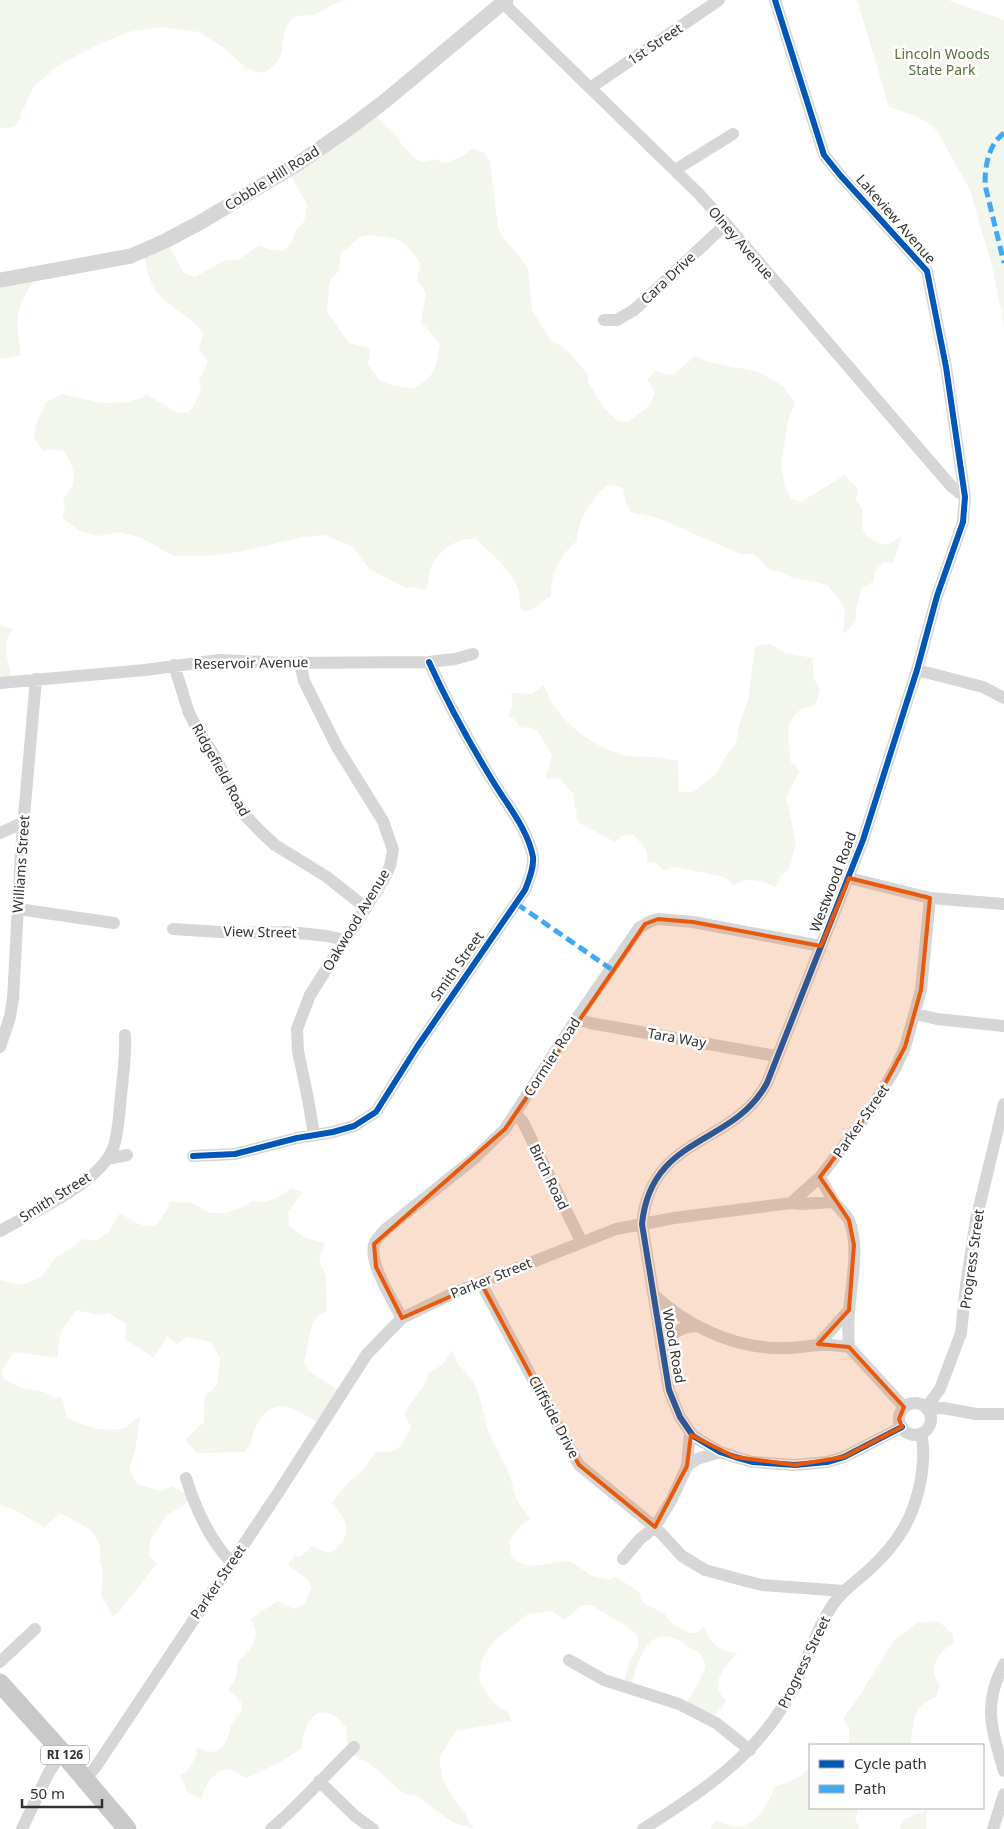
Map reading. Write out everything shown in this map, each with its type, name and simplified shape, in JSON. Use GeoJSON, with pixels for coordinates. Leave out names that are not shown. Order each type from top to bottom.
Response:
{"type":"FeatureCollection","features":[{"type":"Feature","properties":{"kind":"main road","name":"RI 126"},"geometry":{"type":"LineString","coordinates":[[0,1683],[127,1829]]}},
{"type":"Feature","properties":{"kind":"street","name":"1st Street"},"geometry":{"type":"LineString","coordinates":[[590,88],[719,0]]}},
{"type":"Feature","properties":{"kind":"street","name":"Lakeview Avenue"},"geometry":{"type":"LineString","coordinates":[[775,0],[824,155],[927,271],[946,367],[965,497]]}},
{"type":"Feature","properties":{"kind":"street","name":"Olney Avenue"},"geometry":{"type":"LineString","coordinates":[[504,1],[675,170],[726,224],[951,486],[965,497]]}},
{"type":"Feature","properties":{"kind":"street","name":"Cobble Hill Road"},"geometry":{"type":"LineString","coordinates":[[0,280],[131,256],[201,222],[299,163],[348,129],[402,88],[504,1]]}},
{"type":"Feature","properties":{"kind":"street"},"geometry":{"type":"LineString","coordinates":[[675,170],[733,134]]}},
{"type":"Feature","properties":{"kind":"street","name":"Cara Drive"},"geometry":{"type":"LineString","coordinates":[[604,320],[617,320],[634,310],[726,224]]}},
{"type":"Feature","properties":{"kind":"street","name":"Westwood Road"},"geometry":{"type":"LineString","coordinates":[[642,1224],[646,1200],[662,1170],[680,1153],[752,1105],[767,1082],[863,840],[917,670],[937,596],[963,522],[965,497]]}},
{"type":"Feature","properties":{"kind":"street","name":"Reservoir Avenue"},"geometry":{"type":"LineString","coordinates":[[0,683],[145,670],[219,660],[429,662],[455,659],[472,654]]}},
{"type":"Feature","properties":{"kind":"street","name":"Oakwood Avenue"},"geometry":{"type":"LineString","coordinates":[[300,662],[304,681],[328,731],[383,821],[392,844],[393,855],[384,880],[310,995],[297,1029],[298,1051],[314,1134]]}},
{"type":"Feature","properties":{"kind":"street","name":"Smith Street"},"geometry":{"type":"LineString","coordinates":[[193,1156],[235,1154],[314,1134],[332,1132],[354,1126],[376,1112],[428,1031],[525,890],[533,858],[527,838],[456,717],[429,662]]}},
{"type":"Feature","properties":{"kind":"street","name":"Ridgefield Road"},"geometry":{"type":"LineString","coordinates":[[174,665],[189,713],[216,758],[241,810],[275,845],[327,877],[366,908]]}},
{"type":"Feature","properties":{"kind":"street"},"geometry":{"type":"LineString","coordinates":[[917,670],[983,687],[1004,698]]}},
{"type":"Feature","properties":{"kind":"street","name":"Williams Street"},"geometry":{"type":"LineString","coordinates":[[0,1047],[10,1017],[13,998],[24,822],[36,679]]}},
{"type":"Feature","properties":{"kind":"street"},"geometry":{"type":"LineString","coordinates":[[0,833],[24,822]]}},
{"type":"Feature","properties":{"kind":"street"},"geometry":{"type":"LineString","coordinates":[[849,878],[930,898],[1004,904]]}},
{"type":"Feature","properties":{"kind":"street","name":"Parker Street"},"geometry":{"type":"LineString","coordinates":[[85,1779],[95,1768],[368,1354],[402,1318],[434,1302],[616,1228],[674,1218],[792,1203],[820,1177],[872,1108],[887,1085],[905,1047],[916,1014],[921,990],[930,898]]}},
{"type":"Feature","properties":{"kind":"street"},"geometry":{"type":"LineString","coordinates":[[18,909],[114,924]]}},
{"type":"Feature","properties":{"kind":"street","name":"Cormier Road"},"geometry":{"type":"LineString","coordinates":[[402,1318],[376,1267],[373,1254],[374,1244],[386,1229],[476,1157],[505,1129],[577,1018],[639,928],[658,919],[693,922],[821,946]]}},
{"type":"Feature","properties":{"kind":"street","name":"View Street"},"geometry":{"type":"LineString","coordinates":[[174,929],[236,933],[289,932],[346,940]]}},
{"type":"Feature","properties":{"kind":"street"},"geometry":{"type":"LineString","coordinates":[[916,1014],[936,1019],[1004,1026]]}},
{"type":"Feature","properties":{"kind":"street","name":"Tara Way"},"geometry":{"type":"LineString","coordinates":[[577,1018],[599,1024],[776,1056]]}},
{"type":"Feature","properties":{"kind":"street"},"geometry":{"type":"LineString","coordinates":[[107,1159],[113,1149],[118,1124],[126,1053],[125,1035]]}},
{"type":"Feature","properties":{"kind":"street","name":"Progress Street"},"geometry":{"type":"LineString","coordinates":[[927,1408],[940,1388],[961,1333],[976,1220],[1004,1104]]}},
{"type":"Feature","properties":{"kind":"street","name":"Birch Road"},"geometry":{"type":"LineString","coordinates":[[515,1114],[523,1122],[581,1242]]}},
{"type":"Feature","properties":{"kind":"street"},"geometry":{"type":"LineString","coordinates":[[107,1159],[127,1155]]}},
{"type":"Feature","properties":{"kind":"street","name":"Smith Street"},"geometry":{"type":"LineString","coordinates":[[0,1231],[68,1192],[90,1177],[107,1159]]}},
{"type":"Feature","properties":{"kind":"street"},"geometry":{"type":"LineString","coordinates":[[820,1177],[834,1202],[849,1220],[854,1245],[853,1283],[849,1310],[849,1347],[904,1407]]}},
{"type":"Feature","properties":{"kind":"street"},"geometry":{"type":"LineString","coordinates":[[792,1203],[834,1202]]}},
{"type":"Feature","properties":{"kind":"street","name":"Wood Road"},"geometry":{"type":"LineString","coordinates":[[642,1224],[669,1390],[673,1402],[690,1433],[720,1452],[753,1462],[813,1464],[844,1457],[902,1427]]}},
{"type":"Feature","properties":{"kind":"street","name":"Cliffside Drive"},"geometry":{"type":"LineString","coordinates":[[481,1283],[579,1465],[655,1527],[682,1556],[705,1570],[762,1584],[844,1591]]}},
{"type":"Feature","properties":{"kind":"street"},"geometry":{"type":"LineString","coordinates":[[653,1294],[667,1307],[696,1326],[737,1342],[776,1348],[818,1345],[849,1347]]}},
{"type":"Feature","properties":{"kind":"street"},"geometry":{"type":"LineString","coordinates":[[818,1345],[849,1310]]}},
{"type":"Feature","properties":{"kind":"street"},"geometry":{"type":"LineString","coordinates":[[661,1346],[678,1330],[696,1326]]}},
{"type":"Feature","properties":{"kind":"street"},"geometry":{"type":"LineString","coordinates":[[927,1408],[930,1417],[928,1428],[921,1434],[910,1434],[902,1427],[899,1419],[904,1407],[916,1403],[927,1408],[943,1408],[976,1414],[1004,1414]]}},
{"type":"Feature","properties":{"kind":"street"},"geometry":{"type":"LineString","coordinates":[[623,1559],[655,1527],[672,1499],[687,1466],[690,1433]]}},
{"type":"Feature","properties":{"kind":"street","name":"Progress Street"},"geometry":{"type":"LineString","coordinates":[[643,1829],[709,1786],[729,1770],[750,1750],[774,1720],[791,1693],[823,1621],[844,1591],[868,1571],[893,1546],[907,1524],[918,1498],[924,1444],[921,1434]]}},
{"type":"Feature","properties":{"kind":"street"},"geometry":{"type":"LineString","coordinates":[[687,1466],[697,1459],[720,1452]]}},
{"type":"Feature","properties":{"kind":"street"},"geometry":{"type":"LineString","coordinates":[[186,1478],[215,1543],[231,1562]]}},
{"type":"Feature","properties":{"kind":"street"},"geometry":{"type":"LineString","coordinates":[[0,1662],[35,1629]]}},
{"type":"Feature","properties":{"kind":"street"},"geometry":{"type":"LineString","coordinates":[[568,1660],[604,1680],[679,1704],[716,1723],[750,1750]]}},
{"type":"Feature","properties":{"kind":"street"},"geometry":{"type":"LineString","coordinates":[[1004,1664],[992,1692],[991,1713],[994,1735],[1004,1771]]}},
{"type":"Feature","properties":{"kind":"street"},"geometry":{"type":"LineString","coordinates":[[271,1829],[309,1795],[320,1781],[354,1747]]}},
{"type":"Feature","properties":{"kind":"street"},"geometry":{"type":"LineString","coordinates":[[22,1829],[48,1774],[62,1752]]}},
{"type":"Feature","properties":{"kind":"street"},"geometry":{"type":"LineString","coordinates":[[320,1781],[355,1816],[373,1829]]}},
{"type":"Feature","properties":{"kind":"street"},"geometry":{"type":"LineString","coordinates":[[993,1829],[1004,1794]]}},
{"type":"Feature","properties":{"kind":"highlighted area"},"geometry":{"type":"Polygon","coordinates":[[[849,878],[930,898],[921,990],[905,1047],[872,1108],[820,1177],[849,1220],[854,1245],[849,1310],[818,1344],[849,1347],[904,1407],[899,1419],[902,1427],[844,1457],[795,1465],[735,1457],[691,1435],[687,1466],[655,1527],[579,1465],[481,1283],[402,1318],[376,1267],[374,1244],[505,1129],[645,924],[658,919],[693,922],[821,946],[849,878]]]}},
{"type":"Feature","properties":{"kind":"green space"},"geometry":{"type":"Polygon","coordinates":[[[0,0],[350,0],[336,3],[315,15],[296,16],[293,18],[286,28],[282,49],[277,62],[262,73],[246,68],[224,48],[199,32],[160,27],[129,32],[101,43],[59,65],[34,86],[21,114],[21,118],[14,127],[0,128],[0,0]]]}},
{"type":"Feature","properties":{"kind":"green space","name":"Lincoln Woods State Park"},"geometry":{"type":"Polygon","coordinates":[[[857,0],[948,0],[1004,20],[1004,326],[992,266],[970,190],[937,131],[913,115],[889,107],[857,0]]]}},
{"type":"Feature","properties":{"kind":"green space"},"geometry":{"type":"Polygon","coordinates":[[[370,110],[400,140],[401,144],[419,160],[427,161],[433,159],[445,163],[463,156],[473,148],[485,153],[490,162],[498,227],[503,238],[528,269],[532,310],[549,338],[569,352],[588,375],[588,381],[602,406],[618,421],[628,422],[650,405],[655,392],[647,379],[656,371],[668,375],[674,374],[695,356],[708,362],[759,372],[783,386],[795,403],[788,421],[781,465],[785,487],[791,499],[801,502],[845,475],[858,489],[856,500],[863,510],[862,524],[865,534],[873,541],[887,545],[902,536],[893,563],[884,562],[875,570],[873,582],[862,587],[856,608],[856,621],[843,633],[845,611],[828,586],[793,578],[781,572],[770,570],[754,554],[740,554],[658,518],[631,512],[626,503],[623,488],[610,484],[598,494],[587,509],[579,526],[577,541],[566,552],[554,573],[551,596],[531,610],[523,611],[520,608],[519,593],[513,578],[498,560],[476,539],[461,540],[448,547],[437,557],[430,570],[426,590],[406,588],[369,569],[352,546],[324,535],[304,537],[238,552],[207,556],[173,556],[142,538],[119,532],[98,536],[80,531],[62,517],[65,507],[63,499],[71,488],[74,476],[71,464],[64,451],[49,449],[43,451],[34,438],[35,427],[46,402],[62,394],[102,403],[126,402],[142,398],[146,394],[178,413],[188,412],[194,406],[201,390],[199,381],[208,362],[199,349],[203,333],[193,322],[164,300],[155,290],[148,273],[143,248],[165,239],[184,273],[195,277],[225,260],[238,260],[259,245],[268,249],[282,251],[291,244],[296,229],[304,222],[307,205],[287,169],[370,110]],[[371,235],[360,237],[341,253],[339,271],[331,279],[329,287],[327,312],[349,343],[370,348],[368,364],[379,380],[391,385],[414,389],[431,375],[437,361],[440,345],[421,323],[426,293],[417,280],[420,263],[409,248],[400,241],[371,235]]]}},
{"type":"Feature","properties":{"kind":"green space"},"geometry":{"type":"Polygon","coordinates":[[[0,277],[34,279],[19,310],[18,330],[21,355],[3,359],[0,358],[0,277]]]}},
{"type":"Feature","properties":{"kind":"green space"},"geometry":{"type":"Polygon","coordinates":[[[0,625],[13,629],[9,634],[6,647],[12,680],[0,684],[0,625]]]}},
{"type":"Feature","properties":{"kind":"green space"},"geometry":{"type":"Polygon","coordinates":[[[770,644],[786,653],[813,658],[813,677],[820,689],[815,706],[800,710],[794,715],[789,727],[791,763],[795,765],[799,772],[786,797],[796,842],[789,870],[781,875],[776,887],[760,881],[750,880],[734,885],[725,877],[675,867],[664,870],[656,863],[647,862],[647,851],[633,834],[621,836],[615,842],[581,824],[577,820],[574,795],[559,778],[545,779],[552,755],[537,730],[528,727],[520,728],[514,719],[508,716],[513,705],[511,693],[532,694],[544,685],[549,698],[557,710],[577,731],[601,746],[627,756],[658,757],[678,761],[679,792],[693,792],[716,774],[736,743],[739,725],[748,700],[755,646],[770,644]]]}},
{"type":"Feature","properties":{"kind":"green space"},"geometry":{"type":"Polygon","coordinates":[[[291,1188],[303,1192],[288,1212],[289,1226],[306,1238],[325,1243],[319,1258],[326,1277],[327,1310],[318,1316],[312,1325],[304,1361],[308,1370],[339,1391],[319,1423],[292,1408],[276,1407],[269,1410],[262,1417],[255,1428],[250,1446],[245,1452],[197,1453],[185,1440],[204,1422],[204,1397],[217,1385],[220,1357],[211,1342],[187,1337],[177,1344],[167,1336],[154,1358],[125,1339],[126,1324],[109,1313],[97,1315],[76,1310],[61,1331],[57,1358],[16,1352],[12,1354],[2,1371],[4,1379],[21,1388],[44,1392],[55,1398],[62,1397],[67,1417],[87,1426],[109,1430],[116,1429],[126,1427],[140,1417],[135,1451],[129,1469],[137,1484],[160,1491],[172,1486],[191,1497],[183,1506],[167,1515],[150,1540],[149,1556],[157,1563],[118,1613],[113,1616],[101,1595],[103,1572],[100,1561],[100,1545],[91,1530],[61,1513],[44,1527],[13,1509],[0,1505],[0,1280],[22,1285],[42,1276],[55,1258],[84,1239],[96,1241],[108,1233],[120,1213],[137,1223],[151,1226],[156,1225],[168,1208],[169,1202],[191,1202],[210,1213],[225,1213],[243,1207],[252,1201],[263,1202],[273,1199],[291,1188]]]}},
{"type":"Feature","properties":{"kind":"green space"},"geometry":{"type":"Polygon","coordinates":[[[452,1350],[457,1362],[473,1382],[478,1392],[488,1431],[509,1473],[517,1501],[530,1519],[521,1525],[509,1541],[512,1558],[534,1566],[570,1561],[592,1576],[611,1580],[616,1577],[639,1592],[642,1602],[665,1614],[670,1622],[689,1633],[697,1633],[704,1627],[709,1638],[716,1646],[726,1651],[738,1653],[720,1675],[719,1691],[726,1701],[711,1721],[687,1702],[701,1677],[705,1664],[699,1654],[682,1642],[663,1636],[655,1638],[643,1652],[631,1688],[623,1685],[628,1664],[638,1647],[638,1637],[631,1629],[591,1605],[582,1605],[565,1620],[552,1611],[528,1614],[495,1640],[482,1659],[479,1681],[494,1703],[509,1713],[512,1721],[456,1731],[439,1758],[443,1781],[456,1802],[466,1813],[468,1821],[476,1829],[454,1823],[415,1795],[404,1794],[372,1765],[354,1756],[349,1756],[347,1728],[333,1715],[322,1712],[316,1714],[308,1723],[302,1748],[279,1763],[246,1778],[230,1769],[221,1770],[208,1783],[202,1800],[185,1790],[185,1783],[180,1776],[192,1764],[197,1747],[213,1752],[221,1749],[227,1740],[232,1722],[242,1711],[240,1700],[228,1690],[236,1677],[238,1661],[255,1640],[256,1632],[251,1619],[277,1601],[294,1609],[304,1604],[312,1587],[307,1579],[290,1567],[289,1563],[295,1556],[301,1556],[312,1546],[329,1553],[342,1542],[345,1536],[345,1523],[342,1516],[331,1503],[351,1479],[361,1473],[377,1451],[390,1452],[399,1447],[411,1427],[404,1413],[426,1382],[428,1374],[443,1364],[452,1350]]]}},
{"type":"Feature","properties":{"kind":"green space"},"geometry":{"type":"Polygon","coordinates":[[[938,1621],[952,1633],[954,1643],[946,1648],[935,1664],[934,1674],[940,1685],[936,1697],[918,1709],[914,1720],[912,1744],[849,1744],[849,1727],[843,1718],[856,1701],[894,1640],[917,1623],[938,1621]]]}},
{"type":"Feature","properties":{"kind":"green space"},"geometry":{"type":"Polygon","coordinates":[[[809,1767],[809,1809],[859,1809],[855,1819],[860,1829],[710,1829],[716,1820],[734,1827],[748,1824],[765,1807],[774,1787],[789,1782],[809,1767]]]}},
{"type":"Feature","properties":{"kind":"green space"},"geometry":{"type":"Polygon","coordinates":[[[927,1810],[926,1829],[899,1829],[904,1819],[927,1810]]]}},
{"type":"Feature","properties":{"kind":"marked path"},"geometry":{"type":"LineString","coordinates":[[1004,133],[994,144],[988,156],[985,185],[1004,263]]}},
{"type":"Feature","properties":{"kind":"marked path"},"geometry":{"type":"LineString","coordinates":[[517,904],[611,969]]}},
{"type":"Feature","properties":{"kind":"cycle path"},"geometry":{"type":"LineString","coordinates":[[775,0],[824,155],[927,271],[946,367],[965,497],[963,522],[937,596],[917,670],[863,840],[767,1083],[752,1104],[734,1119],[677,1157],[661,1173],[649,1195],[642,1224],[669,1390],[680,1417],[693,1436],[720,1452],[735,1457],[753,1462],[795,1465],[827,1462],[844,1457],[902,1427]]}},
{"type":"Feature","properties":{"kind":"cycle path"},"geometry":{"type":"LineString","coordinates":[[193,1156],[235,1154],[297,1138],[333,1132],[354,1126],[376,1112],[417,1047],[525,890],[531,874],[533,861],[527,837],[468,739],[429,662]]}}]}
